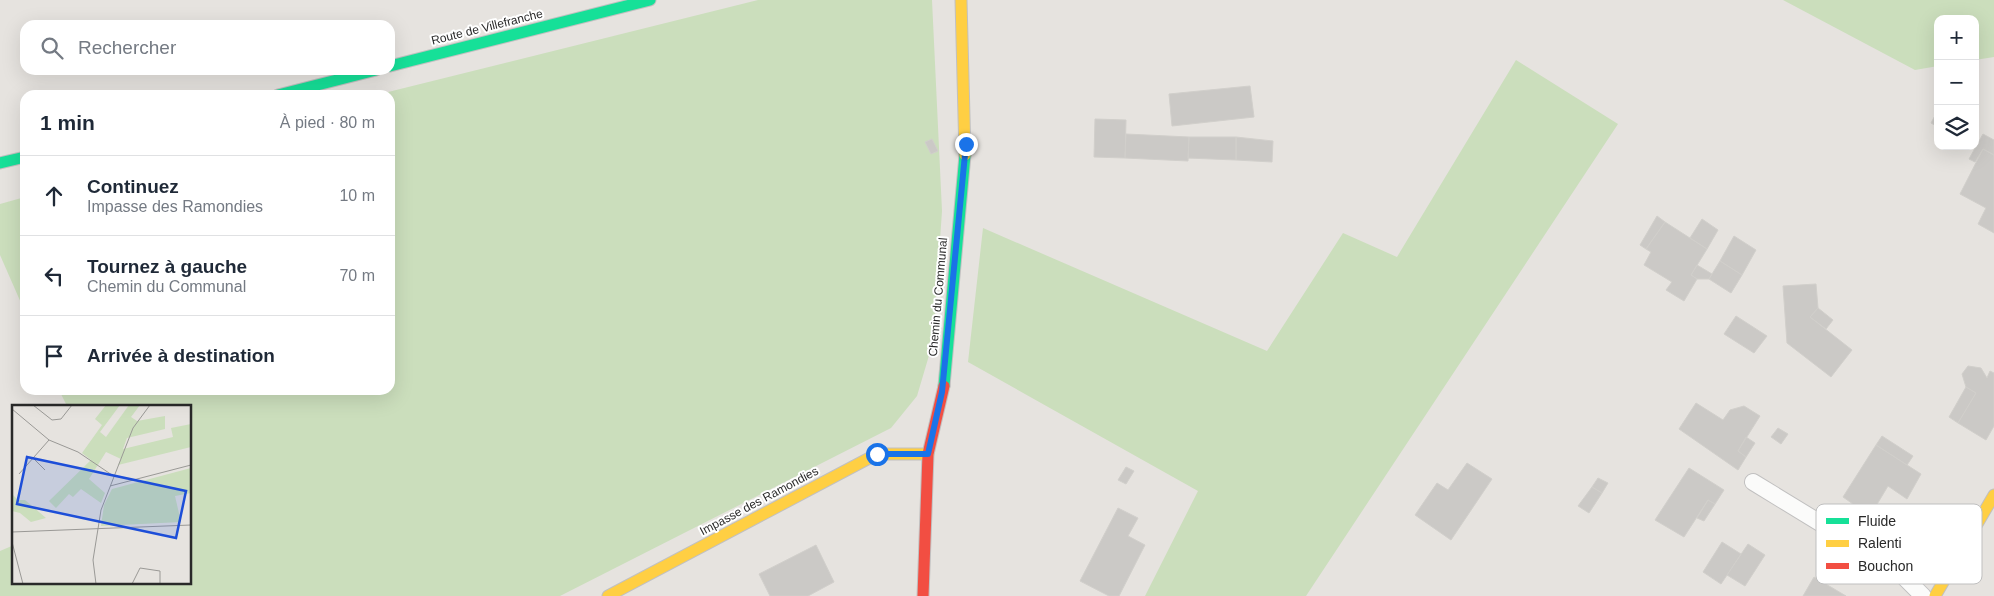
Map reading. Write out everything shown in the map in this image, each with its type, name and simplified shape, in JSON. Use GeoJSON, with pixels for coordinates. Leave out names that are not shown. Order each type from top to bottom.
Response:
{"type":"FeatureCollection","features":[{"type":"Feature","properties":{"kind":"street","name":"Route de Villefranche"},"geometry":{"type":"LineString","coordinates":[[395,65],[650,0]]}},
{"type":"Feature","properties":{"kind":"street","name":"Chemin du Communal"},"geometry":{"type":"LineString","coordinates":[[923,596],[928,454],[942,392],[966,144],[961,0]]}},
{"type":"Feature","properties":{"kind":"street"},"geometry":{"type":"LineString","coordinates":[[298,90],[356,75]]}},
{"type":"Feature","properties":{"kind":"street"},"geometry":{"type":"LineString","coordinates":[[0,163],[20,158]]}},
{"type":"Feature","properties":{"kind":"street","name":"Impasse des Ramondies"},"geometry":{"type":"LineString","coordinates":[[608,596],[877,454],[928,454]]}},
{"type":"Feature","properties":{"kind":"street"},"geometry":{"type":"LineString","coordinates":[[1982,516],[1994,495]]}},
{"type":"Feature","properties":{"kind":"street"},"geometry":{"type":"LineString","coordinates":[[1935,596],[1942,584]]}},
{"type":"Feature","properties":{"kind":"lane"},"geometry":{"type":"LineString","coordinates":[[1752,482],[1816,521]]}},
{"type":"Feature","properties":{"kind":"lane"},"geometry":{"type":"LineString","coordinates":[[1911,584],[1923,596]]}},
{"type":"Feature","properties":{"kind":"green space"},"geometry":{"type":"Polygon","coordinates":[[[758,0],[932,0],[942,211],[933,342],[917,396],[891,428],[560,596],[0,596],[0,551],[12,546],[12,584],[191,584],[191,405],[66,405],[62,395],[395,395],[395,90],[758,0]]]}},
{"type":"Feature","properties":{"kind":"green space"},"geometry":{"type":"Polygon","coordinates":[[[1783,0],[1994,0],[1994,57],[1979,59],[1979,15],[1934,15],[1934,67],[1915,70],[1783,0]]]}},
{"type":"Feature","properties":{"kind":"green space"},"geometry":{"type":"Polygon","coordinates":[[[1516,60],[1618,124],[1306,596],[1145,596],[1198,491],[968,362],[983,228],[1267,351],[1343,233],[1397,257],[1516,60]]]}},
{"type":"Feature","properties":{"kind":"green space"},"geometry":{"type":"Polygon","coordinates":[[[20,198],[20,301],[0,255],[0,204],[20,198]]]}},
{"type":"Feature","properties":{"kind":"building"},"geometry":{"type":"Polygon","coordinates":[[[1250,86],[1254,117],[1172,126],[1169,94],[1250,86]]]}},
{"type":"Feature","properties":{"kind":"building"},"geometry":{"type":"Polygon","coordinates":[[[1095,119],[1126,120],[1125,158],[1094,157],[1095,119]]]}},
{"type":"Feature","properties":{"kind":"building"},"geometry":{"type":"Polygon","coordinates":[[[1126,134],[1189,137],[1188,161],[1125,158],[1126,134]]]}},
{"type":"Feature","properties":{"kind":"building"},"geometry":{"type":"Polygon","coordinates":[[[1983,134],[1994,140],[1994,155],[1983,149],[1975,162],[1969,159],[1974,150],[1979,150],[1979,141],[1983,134]]]}},
{"type":"Feature","properties":{"kind":"building"},"geometry":{"type":"Polygon","coordinates":[[[1189,137],[1236,137],[1236,160],[1188,158],[1189,137]]]}},
{"type":"Feature","properties":{"kind":"building"},"geometry":{"type":"Polygon","coordinates":[[[1236,137],[1273,141],[1272,162],[1236,160],[1236,137]]]}},
{"type":"Feature","properties":{"kind":"building"},"geometry":{"type":"Polygon","coordinates":[[[932,139],[938,151],[931,154],[925,142],[932,139]]]}},
{"type":"Feature","properties":{"kind":"building"},"geometry":{"type":"Polygon","coordinates":[[[1983,149],[1994,155],[1994,233],[1978,224],[1986,208],[1960,194],[1983,149]]]}},
{"type":"Feature","properties":{"kind":"building"},"geometry":{"type":"Polygon","coordinates":[[[1657,216],[1665,222],[1646,249],[1640,245],[1657,216]]]}},
{"type":"Feature","properties":{"kind":"building"},"geometry":{"type":"Polygon","coordinates":[[[1702,219],[1718,230],[1707,249],[1690,238],[1702,219]]]}},
{"type":"Feature","properties":{"kind":"building"},"geometry":{"type":"Polygon","coordinates":[[[1665,222],[1707,249],[1691,275],[1697,279],[1684,301],[1666,290],[1672,282],[1644,265],[1651,252],[1646,249],[1665,222]]]}},
{"type":"Feature","properties":{"kind":"building"},"geometry":{"type":"Polygon","coordinates":[[[1734,236],[1756,250],[1742,275],[1720,261],[1734,236]]]}},
{"type":"Feature","properties":{"kind":"building"},"geometry":{"type":"Polygon","coordinates":[[[1720,261],[1742,275],[1731,293],[1709,279],[1720,261]]]}},
{"type":"Feature","properties":{"kind":"building"},"geometry":{"type":"Polygon","coordinates":[[[1697,265],[1712,274],[1709,279],[1697,279],[1691,275],[1697,265]]]}},
{"type":"Feature","properties":{"kind":"building"},"geometry":{"type":"Polygon","coordinates":[[[1816,284],[1818,308],[1810,317],[1852,350],[1831,377],[1787,343],[1783,286],[1816,284]]]}},
{"type":"Feature","properties":{"kind":"building"},"geometry":{"type":"Polygon","coordinates":[[[1818,308],[1833,320],[1826,329],[1810,317],[1818,308]]]}},
{"type":"Feature","properties":{"kind":"building"},"geometry":{"type":"Polygon","coordinates":[[[1736,316],[1767,336],[1754,353],[1724,334],[1736,316]]]}},
{"type":"Feature","properties":{"kind":"building"},"geometry":{"type":"Polygon","coordinates":[[[1968,366],[1981,368],[1987,378],[1990,371],[1994,373],[1994,426],[1986,440],[1958,423],[1976,393],[1966,387],[1962,374],[1968,366]]]}},
{"type":"Feature","properties":{"kind":"building"},"geometry":{"type":"Polygon","coordinates":[[[1966,387],[1976,393],[1958,423],[1949,417],[1966,387]]]}},
{"type":"Feature","properties":{"kind":"building"},"geometry":{"type":"Polygon","coordinates":[[[1696,403],[1723,420],[1730,410],[1744,406],[1760,416],[1738,451],[1746,457],[1738,470],[1679,429],[1696,403]]]}},
{"type":"Feature","properties":{"kind":"building"},"geometry":{"type":"Polygon","coordinates":[[[1778,428],[1788,434],[1781,444],[1771,437],[1778,428]]]}},
{"type":"Feature","properties":{"kind":"building"},"geometry":{"type":"Polygon","coordinates":[[[1882,436],[1913,456],[1907,465],[1876,445],[1882,436]]]}},
{"type":"Feature","properties":{"kind":"building"},"geometry":{"type":"Polygon","coordinates":[[[1746,437],[1755,443],[1746,457],[1738,451],[1746,437]]]}},
{"type":"Feature","properties":{"kind":"building"},"geometry":{"type":"Polygon","coordinates":[[[1876,445],[1921,474],[1907,499],[1888,486],[1877,504],[1853,504],[1843,497],[1876,445]]]}},
{"type":"Feature","properties":{"kind":"building"},"geometry":{"type":"Polygon","coordinates":[[[1467,463],[1492,479],[1451,540],[1415,515],[1437,483],[1448,490],[1467,463]]]}},
{"type":"Feature","properties":{"kind":"building"},"geometry":{"type":"Polygon","coordinates":[[[1126,467],[1134,471],[1126,484],[1118,480],[1126,467]]]}},
{"type":"Feature","properties":{"kind":"building"},"geometry":{"type":"Polygon","coordinates":[[[1689,468],[1724,490],[1715,504],[1708,500],[1684,537],[1655,520],[1689,468]]]}},
{"type":"Feature","properties":{"kind":"building"},"geometry":{"type":"Polygon","coordinates":[[[1598,478],[1608,483],[1602,493],[1592,487],[1598,478]]]}},
{"type":"Feature","properties":{"kind":"building"},"geometry":{"type":"Polygon","coordinates":[[[1592,487],[1602,493],[1589,513],[1578,506],[1592,487]]]}},
{"type":"Feature","properties":{"kind":"building"},"geometry":{"type":"Polygon","coordinates":[[[1708,500],[1715,504],[1704,521],[1697,518],[1708,500]]]}},
{"type":"Feature","properties":{"kind":"building"},"geometry":{"type":"Polygon","coordinates":[[[1118,508],[1138,518],[1128,536],[1145,545],[1119,596],[1109,596],[1080,581],[1118,508]]]}},
{"type":"Feature","properties":{"kind":"building"},"geometry":{"type":"Polygon","coordinates":[[[1722,542],[1741,554],[1721,584],[1703,572],[1722,542]]]}},
{"type":"Feature","properties":{"kind":"building"},"geometry":{"type":"Polygon","coordinates":[[[1748,544],[1765,555],[1745,586],[1727,575],[1748,544]]]}},
{"type":"Feature","properties":{"kind":"building"},"geometry":{"type":"Polygon","coordinates":[[[816,545],[834,582],[808,596],[770,596],[759,574],[816,545]]]}},
{"type":"Feature","properties":{"kind":"building"},"geometry":{"type":"Polygon","coordinates":[[[1814,577],[1816,578],[1816,584],[1826,584],[1846,596],[1803,596],[1814,577]]]}},
{"type":"Feature","properties":{"kind":"traffic: fast"},"geometry":{"type":"LineString","coordinates":[[395,65],[650,0]]}},
{"type":"Feature","properties":{"kind":"traffic: fast"},"geometry":{"type":"LineString","coordinates":[[298,90],[356,75]]}},
{"type":"Feature","properties":{"kind":"traffic: fast"},"geometry":{"type":"LineString","coordinates":[[944,386],[965,155]]}},
{"type":"Feature","properties":{"kind":"traffic: fast"},"geometry":{"type":"LineString","coordinates":[[0,163],[20,158]]}},
{"type":"Feature","properties":{"kind":"traffic: slow"},"geometry":{"type":"LineString","coordinates":[[961,0],[965,155]]}},
{"type":"Feature","properties":{"kind":"traffic: slow"},"geometry":{"type":"LineString","coordinates":[[608,596],[877,454],[928,454]]}},
{"type":"Feature","properties":{"kind":"traffic: slow"},"geometry":{"type":"LineString","coordinates":[[1982,516],[1994,495]]}},
{"type":"Feature","properties":{"kind":"traffic: slow"},"geometry":{"type":"LineString","coordinates":[[1935,596],[1942,584]]}},
{"type":"Feature","properties":{"kind":"traffic: jam"},"geometry":{"type":"LineString","coordinates":[[923,596],[928,454],[944,386]]}},
{"type":"Feature","properties":{"kind":"route"},"geometry":{"type":"LineString","coordinates":[[877,454],[928,454],[942,392],[966,144]]}}]}
